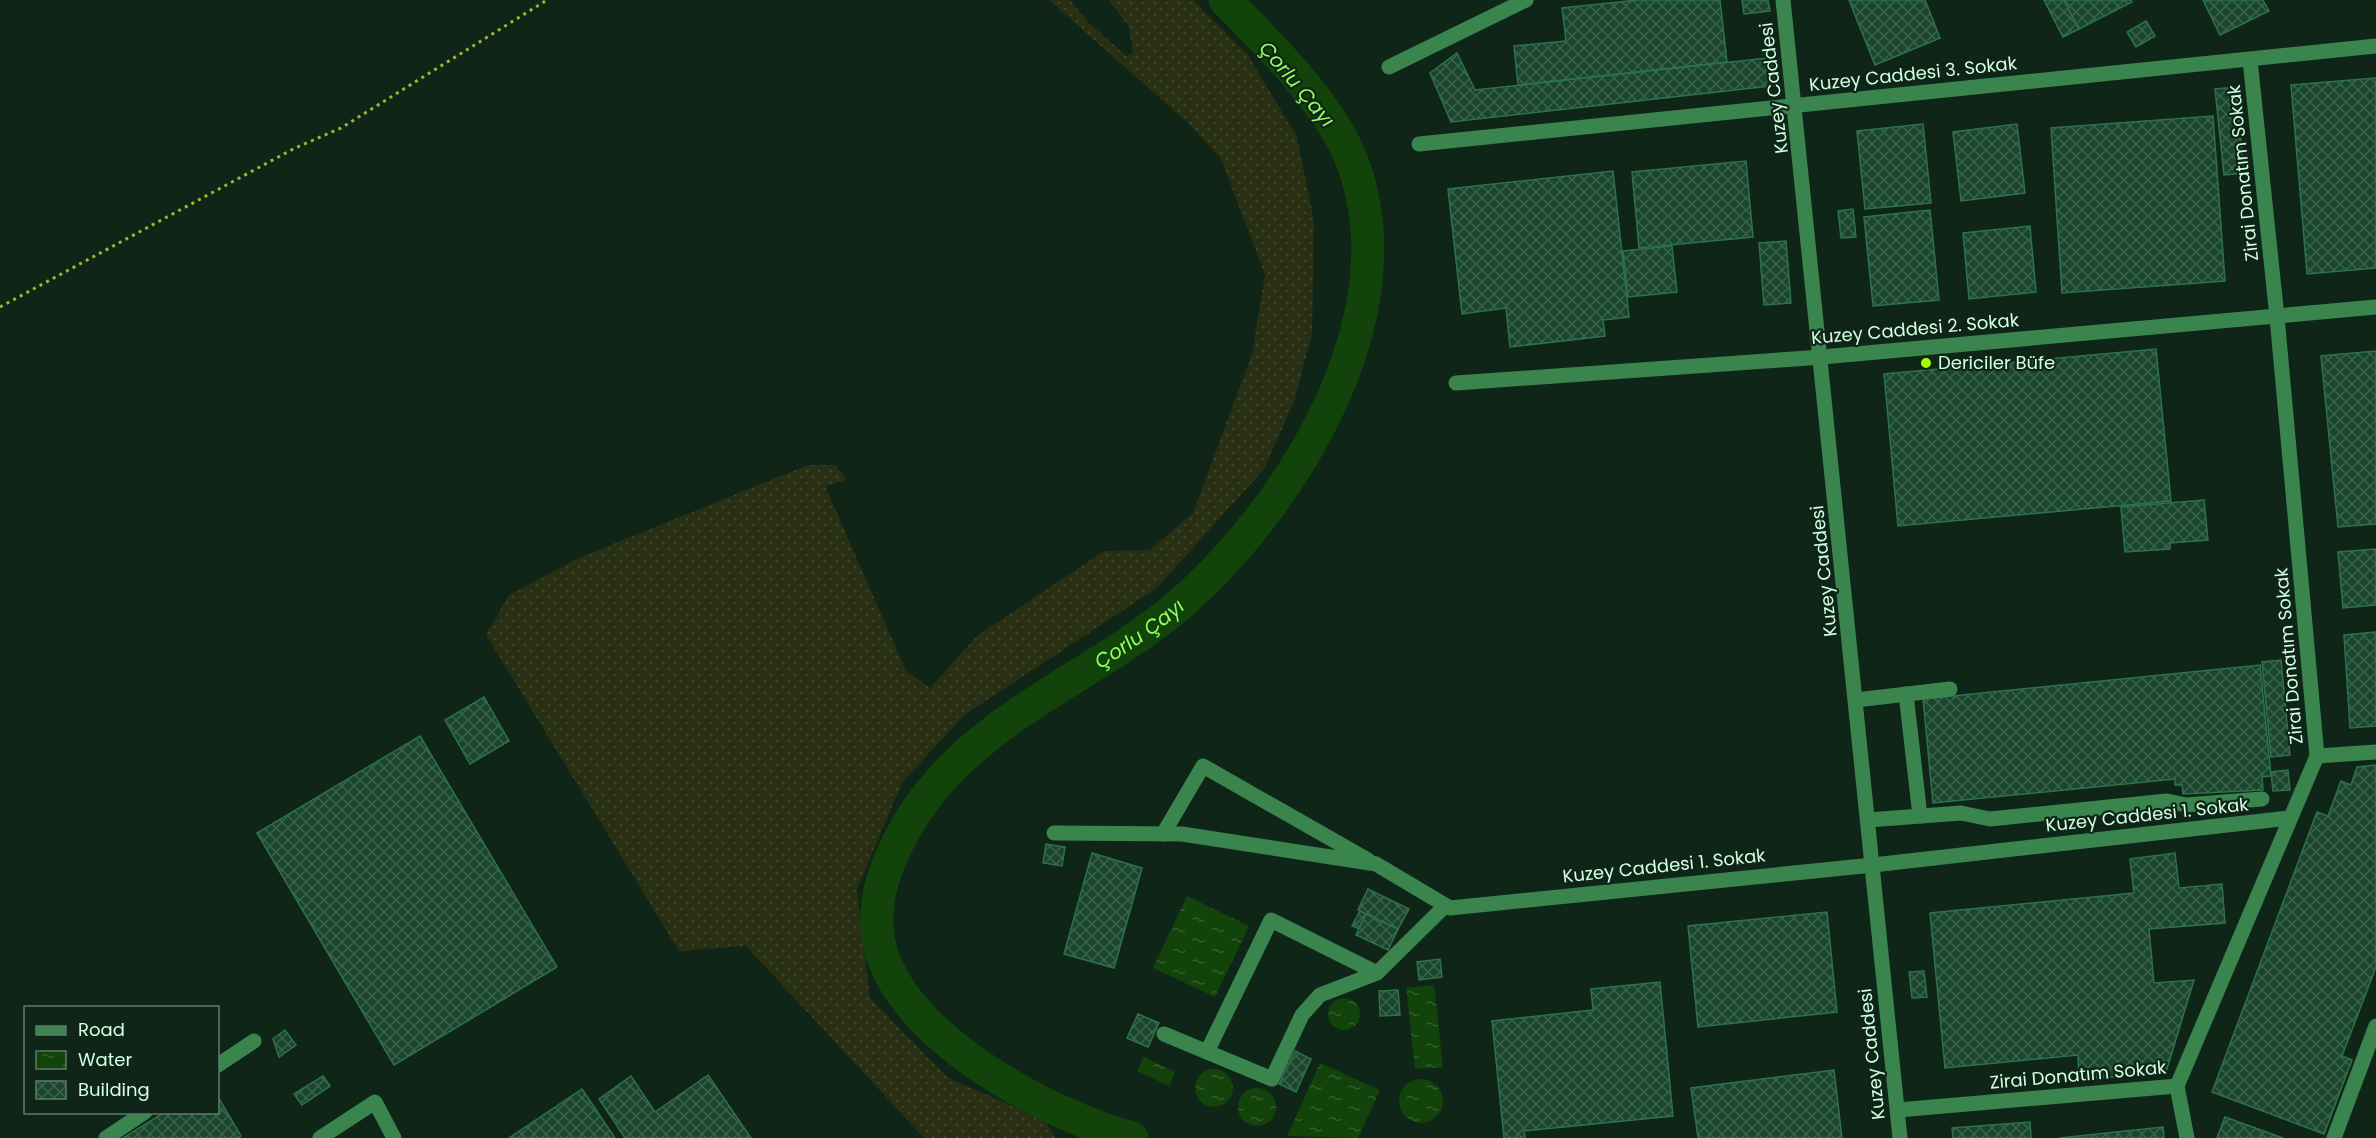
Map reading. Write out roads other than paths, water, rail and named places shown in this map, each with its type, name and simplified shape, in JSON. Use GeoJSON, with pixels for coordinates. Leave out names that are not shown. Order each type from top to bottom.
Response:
{"type":"FeatureCollection","features":[{"type":"Feature","properties":{"kind":"street"},"geometry":{"type":"LineString","coordinates":[[1389,67],[1526,0]]}},
{"type":"Feature","properties":{"kind":"street","name":"Kuzey Caddesi"},"geometry":{"type":"LineString","coordinates":[[1783,0],[1822,357],[1900,1138]]}},
{"type":"Feature","properties":{"kind":"street","name":"Kuzey Caddesi 3. Sokak"},"geometry":{"type":"LineString","coordinates":[[1419,144],[2376,46]]}},
{"type":"Feature","properties":{"kind":"street","name":"Zirai Donatım Sokak"},"geometry":{"type":"LineString","coordinates":[[1898,1110],[2177,1086],[2317,756],[2277,317],[2250,60]]}},
{"type":"Feature","properties":{"kind":"street","name":"Kuzey Caddesi 2. Sokak"},"geometry":{"type":"LineString","coordinates":[[1456,383],[1822,357],[2376,307]]}},
{"type":"Feature","properties":{"kind":"street"},"geometry":{"type":"LineString","coordinates":[[1856,700],[1950,689]]}},
{"type":"Feature","properties":{"kind":"street"},"geometry":{"type":"LineString","coordinates":[[1906,694],[1920,816]]}},
{"type":"Feature","properties":{"kind":"street"},"geometry":{"type":"LineString","coordinates":[[2317,756],[2376,752]]}},
{"type":"Feature","properties":{"kind":"street"},"geometry":{"type":"LineString","coordinates":[[1163,834],[1203,766],[1376,864],[1445,906],[1377,973],[1320,995],[1302,1015],[1272,1079],[1164,1034]]}},
{"type":"Feature","properties":{"kind":"street"},"geometry":{"type":"LineString","coordinates":[[1868,820],[1961,813],[1990,819],[2167,801],[2186,805],[2262,799]]}},
{"type":"Feature","properties":{"kind":"street","name":"Kuzey Caddesi 1. Sokak"},"geometry":{"type":"LineString","coordinates":[[1445,906],[1450,908],[1873,865],[2289,818]]}},
{"type":"Feature","properties":{"kind":"street"},"geometry":{"type":"LineString","coordinates":[[1054,833],[1182,834],[1376,864]]}},
{"type":"Feature","properties":{"kind":"street"},"geometry":{"type":"LineString","coordinates":[[1208,1052],[1271,920],[1377,973]]}},
{"type":"Feature","properties":{"kind":"street"},"geometry":{"type":"LineString","coordinates":[[2335,1138],[2376,1026]]}},
{"type":"Feature","properties":{"kind":"street"},"geometry":{"type":"LineString","coordinates":[[219,1064],[254,1041]]}},
{"type":"Feature","properties":{"kind":"street"},"geometry":{"type":"LineString","coordinates":[[2177,1086],[2187,1138]]}},
{"type":"Feature","properties":{"kind":"street"},"geometry":{"type":"LineString","coordinates":[[320,1138],[375,1102],[393,1138]]}},
{"type":"Feature","properties":{"kind":"street"},"geometry":{"type":"LineString","coordinates":[[106,1138],[143,1114]]}},
{"type":"Feature","properties":{"kind":"water"},"geometry":{"type":"Polygon","coordinates":[[[1187,896],[1249,926],[1215,997],[1153,968],[1187,896]]]}},
{"type":"Feature","properties":{"kind":"water"},"geometry":{"type":"Polygon","coordinates":[[[1434,985],[1443,1067],[1415,1069],[1406,988],[1434,985]]]}},
{"type":"Feature","properties":{"kind":"water"},"geometry":{"type":"Polygon","coordinates":[[[1344,998],[1355,1003],[1360,1014],[1355,1025],[1344,1030],[1333,1025],[1328,1014],[1333,1003],[1344,998]]]}},
{"type":"Feature","properties":{"kind":"water"},"geometry":{"type":"Polygon","coordinates":[[[1144,1057],[1175,1072],[1169,1086],[1137,1071],[1144,1057]]]}},
{"type":"Feature","properties":{"kind":"water"},"geometry":{"type":"Polygon","coordinates":[[[1320,1063],[1380,1090],[1358,1138],[1287,1136],[1320,1063]]]}},
{"type":"Feature","properties":{"kind":"water"},"geometry":{"type":"Polygon","coordinates":[[[1214,1069],[1228,1074],[1233,1088],[1228,1102],[1214,1107],[1200,1102],[1195,1088],[1200,1074],[1214,1069]]]}},
{"type":"Feature","properties":{"kind":"water"},"geometry":{"type":"Polygon","coordinates":[[[1421,1079],[1437,1085],[1443,1101],[1437,1117],[1421,1123],[1405,1117],[1399,1101],[1405,1085],[1421,1079]]]}},
{"type":"Feature","properties":{"kind":"water"},"geometry":{"type":"Polygon","coordinates":[[[1257,1088],[1271,1093],[1276,1107],[1271,1121],[1257,1126],[1243,1121],[1238,1107],[1243,1093],[1257,1088]]]}},
{"type":"Feature","properties":{"kind":"waterway","name":"Çorlu Çayı"},"geometry":{"type":"LineString","coordinates":[[1132,1138],[1062,1112],[1024,1093],[986,1070],[952,1045],[921,1017],[897,986],[882,954],[877,928],[878,901],[895,848],[909,823],[925,799],[961,759],[1012,718],[1121,648],[1173,610],[1216,569],[1258,521],[1296,466],[1328,408],[1352,346],[1366,283],[1366,221],[1352,161],[1329,118],[1314,97],[1279,55],[1225,0]]}},
{"type":"Feature","properties":{"kind":"place","name":"Dericiler Büfe"},"geometry":{"type":"Point","coordinates":[1926,363]}}]}
